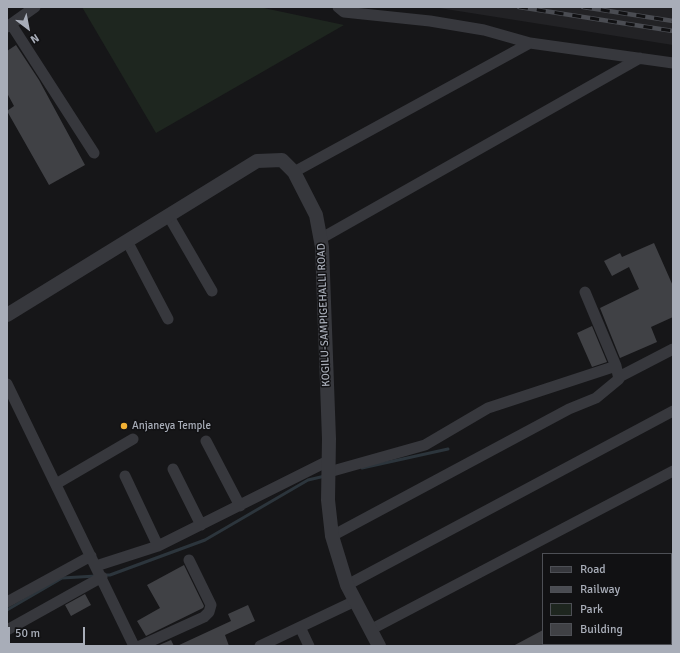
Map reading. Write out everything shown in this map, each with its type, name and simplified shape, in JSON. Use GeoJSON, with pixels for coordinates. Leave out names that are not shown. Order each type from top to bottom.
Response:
{"type":"FeatureCollection","features":[{"type":"Feature","properties":{"kind":"street"},"geometry":{"type":"LineString","coordinates":[[35,7],[9,25],[94,153]]}},
{"type":"Feature","properties":{"kind":"street"},"geometry":{"type":"LineString","coordinates":[[338,7],[344,12],[430,21],[484,30],[530,43],[673,63]]}},
{"type":"Feature","properties":{"kind":"street"},"geometry":{"type":"LineString","coordinates":[[294,172],[530,43]]}},
{"type":"Feature","properties":{"kind":"street"},"geometry":{"type":"LineString","coordinates":[[320,239],[640,58]]}},
{"type":"Feature","properties":{"kind":"street","name":"KOGILU-SAMPIGEHALLI ROAD"},"geometry":{"type":"LineString","coordinates":[[7,315],[256,161],[282,160],[294,172],[316,215],[320,239],[329,439],[328,500],[332,536],[347,585],[378,646]]}},
{"type":"Feature","properties":{"kind":"street"},"geometry":{"type":"LineString","coordinates":[[168,215],[212,291]]}},
{"type":"Feature","properties":{"kind":"street"},"geometry":{"type":"LineString","coordinates":[[126,241],[168,318]]}},
{"type":"Feature","properties":{"kind":"street"},"geometry":{"type":"LineString","coordinates":[[332,536],[568,409],[596,398],[619,379],[618,371],[585,292]]}},
{"type":"Feature","properties":{"kind":"street"},"geometry":{"type":"LineString","coordinates":[[7,630],[99,573],[240,506],[328,472],[425,445],[488,408],[618,371],[673,349]]}},
{"type":"Feature","properties":{"kind":"street"},"geometry":{"type":"LineString","coordinates":[[7,384],[134,646]]}},
{"type":"Feature","properties":{"kind":"street"},"geometry":{"type":"LineString","coordinates":[[347,585],[673,411]]}},
{"type":"Feature","properties":{"kind":"street"},"geometry":{"type":"LineString","coordinates":[[56,484],[133,439]]}},
{"type":"Feature","properties":{"kind":"street"},"geometry":{"type":"LineString","coordinates":[[206,441],[240,506]]}},
{"type":"Feature","properties":{"kind":"street"},"geometry":{"type":"LineString","coordinates":[[173,469],[202,525]]}},
{"type":"Feature","properties":{"kind":"street"},"geometry":{"type":"LineString","coordinates":[[370,630],[673,471]]}},
{"type":"Feature","properties":{"kind":"street"},"geometry":{"type":"LineString","coordinates":[[125,476],[158,546]]}},
{"type":"Feature","properties":{"kind":"street"},"geometry":{"type":"LineString","coordinates":[[7,602],[91,556]]}},
{"type":"Feature","properties":{"kind":"street"},"geometry":{"type":"LineString","coordinates":[[140,646],[204,617],[209,612],[211,604],[189,560]]}},
{"type":"Feature","properties":{"kind":"street"},"geometry":{"type":"LineString","coordinates":[[260,646],[356,601]]}},
{"type":"Feature","properties":{"kind":"street"},"geometry":{"type":"LineString","coordinates":[[300,627],[309,646]]}},
{"type":"Feature","properties":{"kind":"shaded area"},"geometry":{"type":"Polygon","coordinates":[[[433,7],[673,7],[673,45],[433,7]]]}},
{"type":"Feature","properties":{"kind":"green space"},"geometry":{"type":"Polygon","coordinates":[[[82,7],[259,7],[344,25],[156,133],[82,7]]]}},
{"type":"Feature","properties":{"kind":"building"},"geometry":{"type":"Polygon","coordinates":[[[16,45],[39,80],[85,165],[49,185],[7,111],[14,106],[7,93],[7,51],[16,45]]]}},
{"type":"Feature","properties":{"kind":"building"},"geometry":{"type":"Polygon","coordinates":[[[654,243],[673,286],[673,317],[651,327],[657,342],[620,358],[600,308],[639,289],[629,267],[612,276],[604,261],[620,253],[622,257],[654,243]]]}},
{"type":"Feature","properties":{"kind":"building"},"geometry":{"type":"Polygon","coordinates":[[[592,326],[607,362],[592,367],[577,333],[592,326]]]}},
{"type":"Feature","properties":{"kind":"building"},"geometry":{"type":"Polygon","coordinates":[[[184,565],[204,606],[203,608],[146,636],[137,621],[160,608],[147,585],[184,565]]]}},
{"type":"Feature","properties":{"kind":"building"},"geometry":{"type":"Polygon","coordinates":[[[85,594],[91,605],[71,616],[65,605],[85,594]]]}},
{"type":"Feature","properties":{"kind":"building"},"geometry":{"type":"Polygon","coordinates":[[[248,605],[255,621],[225,635],[229,646],[177,646],[231,621],[228,614],[248,605]]]}},
{"type":"Feature","properties":{"kind":"building"},"geometry":{"type":"Polygon","coordinates":[[[542,631],[543,646],[513,646],[542,631]]]}},
{"type":"Feature","properties":{"kind":"building"},"geometry":{"type":"Polygon","coordinates":[[[171,640],[174,646],[157,646],[171,640]]]}},
{"type":"Feature","properties":{"kind":"waterway"},"geometry":{"type":"LineString","coordinates":[[362,468],[448,449]]}},
{"type":"Feature","properties":{"kind":"waterway"},"geometry":{"type":"LineString","coordinates":[[104,575],[110,575],[205,540],[308,480],[325,476]]}},
{"type":"Feature","properties":{"kind":"waterway"},"geometry":{"type":"LineString","coordinates":[[7,610],[62,578],[96,576]]}},
{"type":"Feature","properties":{"kind":"railway"},"geometry":{"type":"LineString","coordinates":[[519,7],[673,31]]}},
{"type":"Feature","properties":{"kind":"railway"},"geometry":{"type":"LineString","coordinates":[[583,7],[673,21]]}},
{"type":"Feature","properties":{"kind":"place","name":"Anjaneya Temple"},"geometry":{"type":"Point","coordinates":[124,426]}}]}
